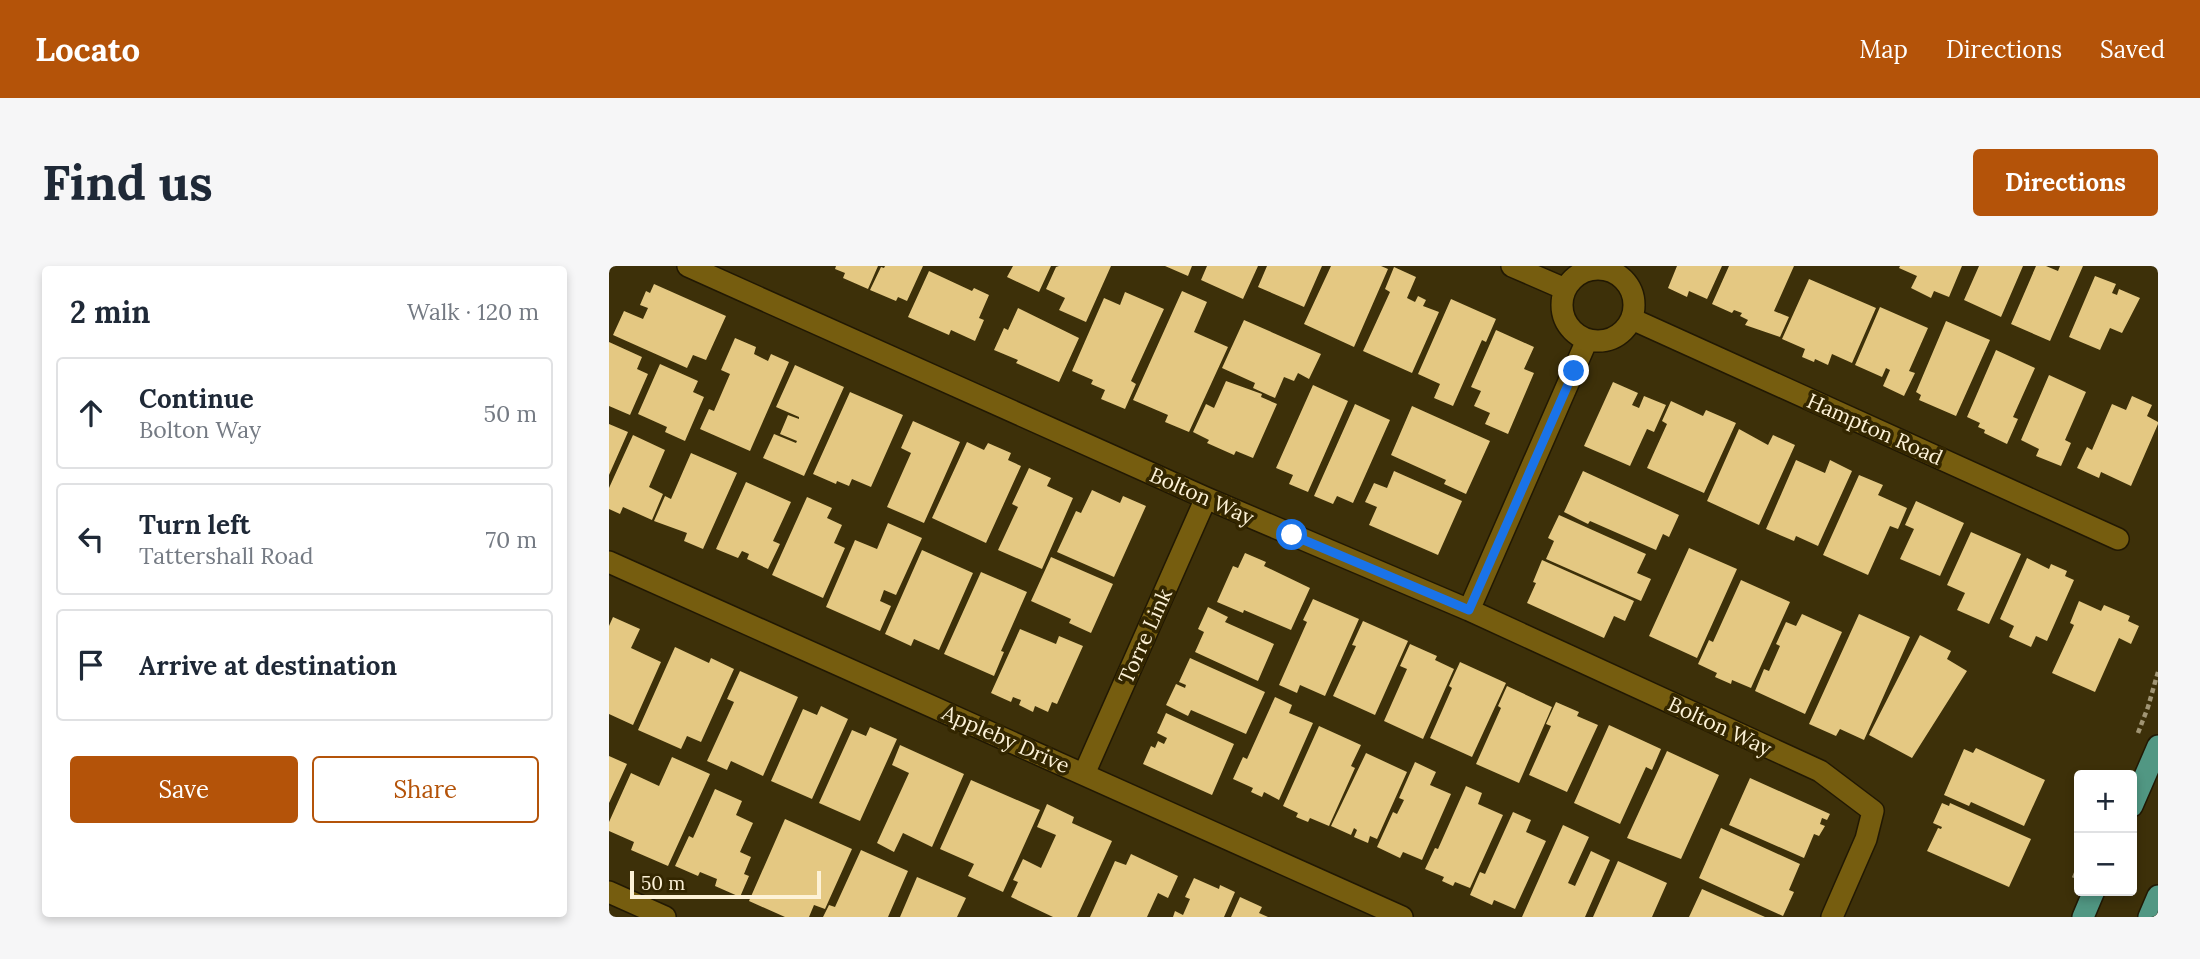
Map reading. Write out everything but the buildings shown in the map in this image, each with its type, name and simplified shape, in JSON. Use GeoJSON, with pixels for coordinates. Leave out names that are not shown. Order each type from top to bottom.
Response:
{"type":"FeatureCollection","features":[{"type":"Feature","properties":{"kind":"main road"},"geometry":{"type":"LineString","coordinates":[[2137,794],[2158,746]]}},
{"type":"Feature","properties":{"kind":"main road"},"geometry":{"type":"LineString","coordinates":[[2083,917],[2092,896]]}},
{"type":"Feature","properties":{"kind":"main road"},"geometry":{"type":"LineString","coordinates":[[2149,917],[2158,896]]}},
{"type":"Feature","properties":{"kind":"street","name":"Bolton Way"},"geometry":{"type":"LineString","coordinates":[[688,266],[1206,498],[1469,610],[1820,771],[1873,811],[1866,839],[1832,917]]}},
{"type":"Feature","properties":{"kind":"street"},"geometry":{"type":"LineString","coordinates":[[1512,266],[1565,289]]}},
{"type":"Feature","properties":{"kind":"street"},"geometry":{"type":"LineString","coordinates":[[1593,269],[1618,270],[1633,293],[1635,306],[1632,319],[1624,331],[1614,338],[1587,340],[1576,334],[1563,316],[1565,289],[1581,273],[1593,269]]}},
{"type":"Feature","properties":{"kind":"street","name":"Hampton Road"},"geometry":{"type":"LineString","coordinates":[[1632,319],[2118,538]]}},
{"type":"Feature","properties":{"kind":"street"},"geometry":{"type":"LineString","coordinates":[[1469,610],[1587,340]]}},
{"type":"Feature","properties":{"kind":"street","name":"Torre Link"},"geometry":{"type":"LineString","coordinates":[[1084,774],[1206,498]]}},
{"type":"Feature","properties":{"kind":"street","name":"Appleby Drive"},"geometry":{"type":"LineString","coordinates":[[609,562],[1402,917]]}},
{"type":"Feature","properties":{"kind":"street"},"geometry":{"type":"LineString","coordinates":[[609,892],[665,917]]}},
{"type":"Feature","properties":{"kind":"path"},"geometry":{"type":"LineString","coordinates":[[2134,744],[2158,672]]}},
{"type":"Feature","properties":{"kind":"route"},"geometry":{"type":"LineString","coordinates":[[1292,535],[1469,610],[1574,371]]}}]}
